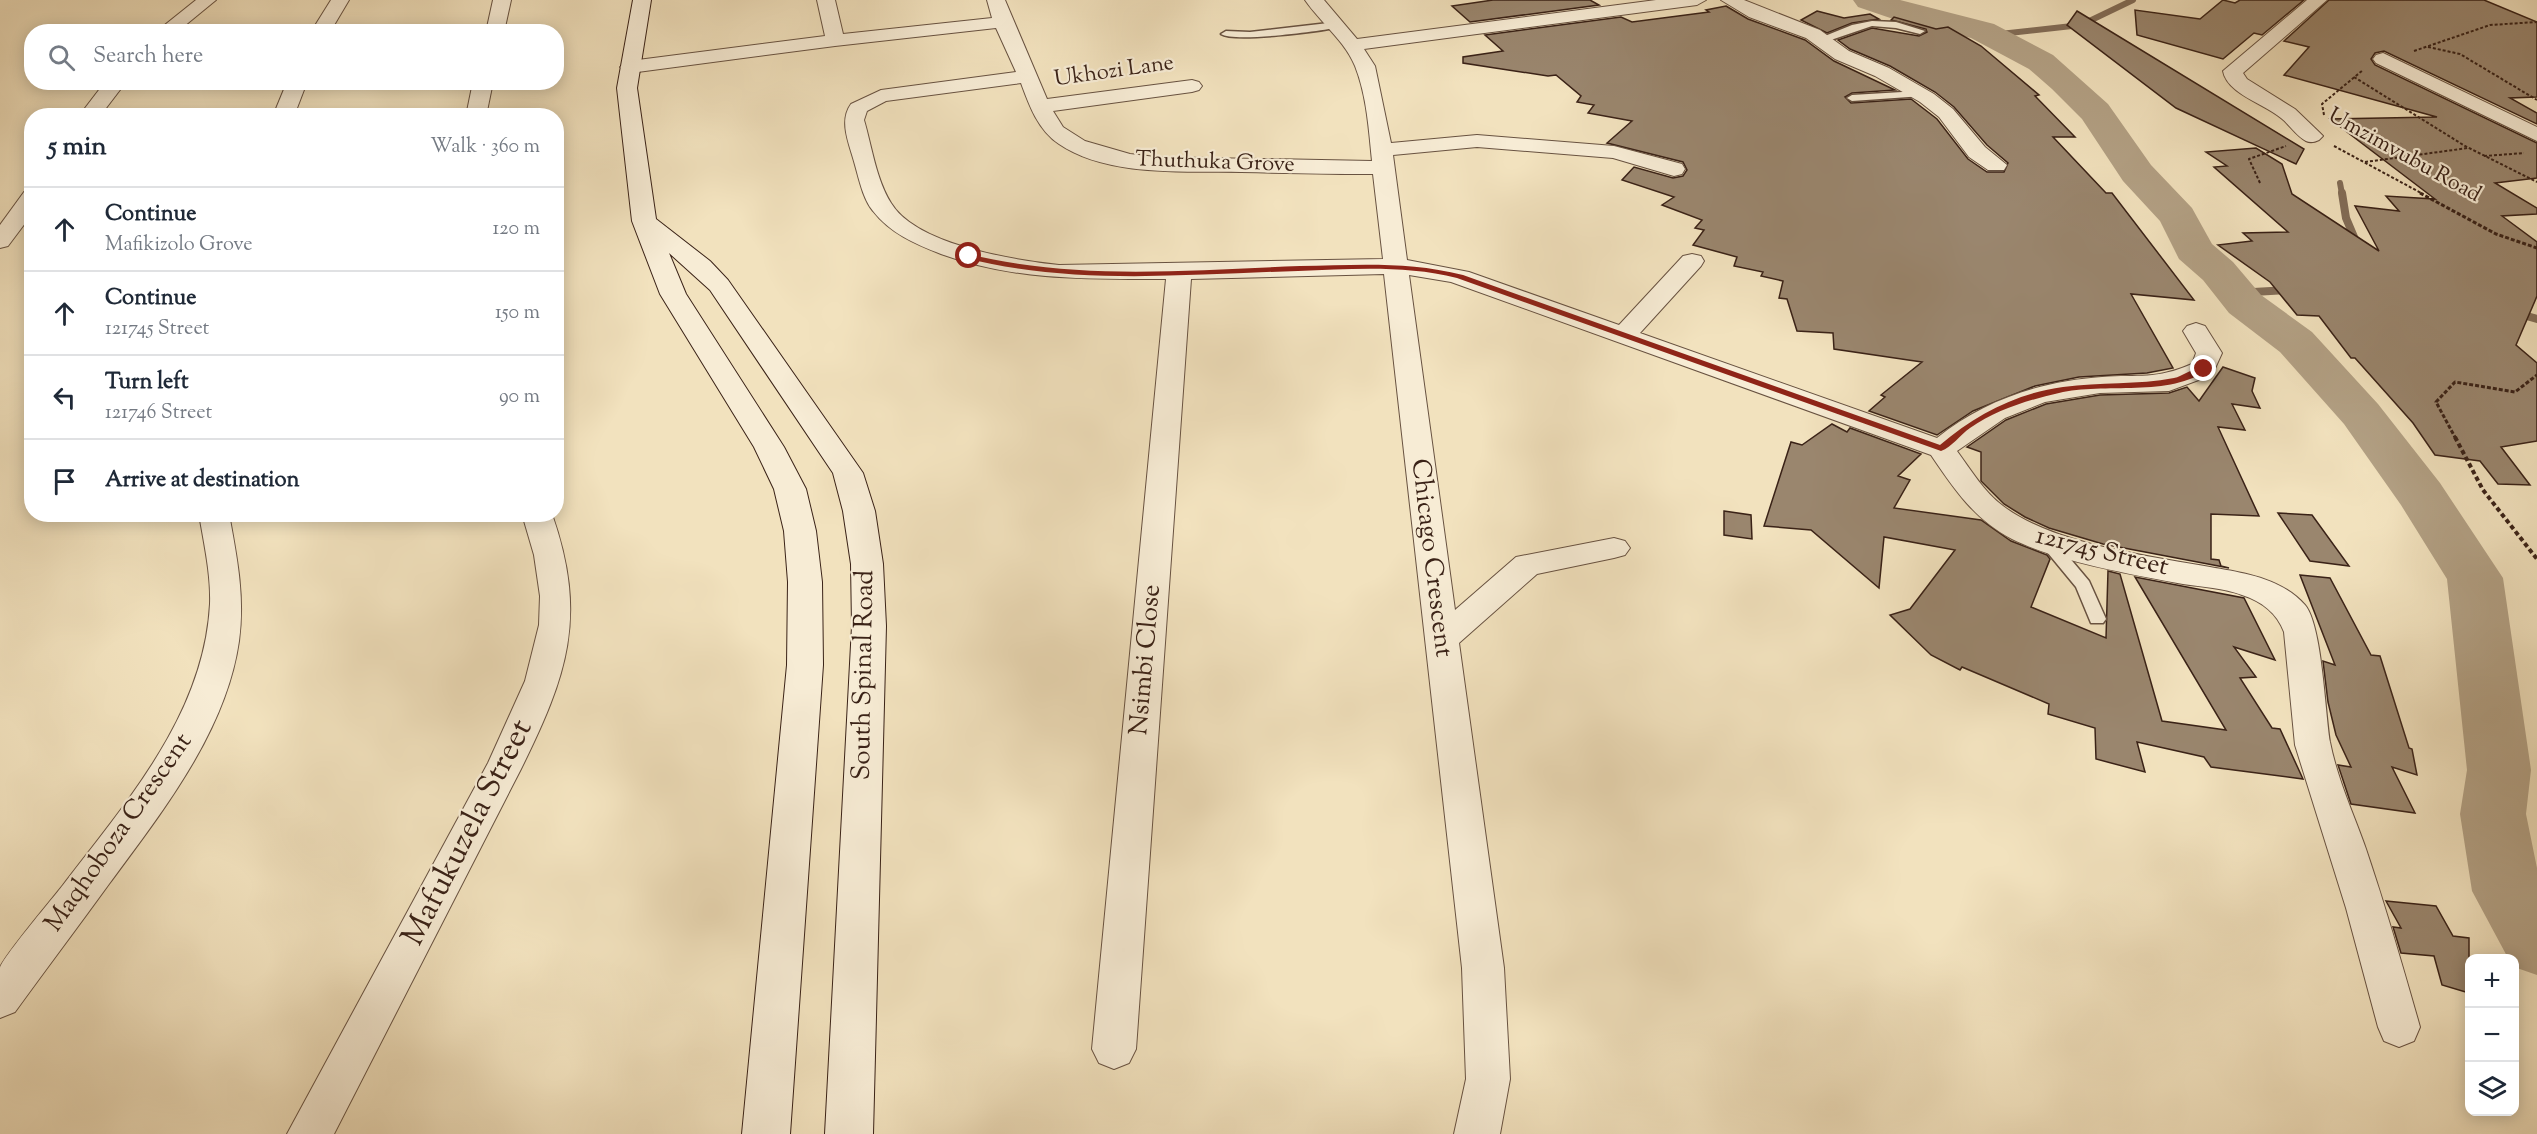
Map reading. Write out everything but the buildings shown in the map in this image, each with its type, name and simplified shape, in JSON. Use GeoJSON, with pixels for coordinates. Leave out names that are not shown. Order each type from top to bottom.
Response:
{"type":"FeatureCollection","features":[{"type":"Feature","properties":{"kind":"street"},"geometry":{"type":"LineString","coordinates":[[176,24],[207,0]]}},
{"type":"Feature","properties":{"kind":"street"},"geometry":{"type":"LineString","coordinates":[[325,24],[340,0]]}},
{"type":"Feature","properties":{"kind":"street"},"geometry":{"type":"LineString","coordinates":[[497,24],[502,0]]}},
{"type":"Feature","properties":{"kind":"street"},"geometry":{"type":"LineString","coordinates":[[642,0],[627,88],[629,119],[644,221],[673,294],[769,447],[790,489],[800,531],[805,582],[804,665],[766,1134]]}},
{"type":"Feature","properties":{"kind":"street"},"geometry":{"type":"LineString","coordinates":[[826,0],[835,40]]}},
{"type":"Feature","properties":{"kind":"street","name":"Thuthuka Grove"},"geometry":{"type":"LineString","coordinates":[[996,0],[1003,22],[1054,130],[1069,141],[1122,159],[1156,164],[1381,159],[1477,141],[1614,152],[1674,169]]}},
{"type":"Feature","properties":{"kind":"street","name":"Chicago Crescent"},"geometry":{"type":"LineString","coordinates":[[1314,0],[1344,35],[1365,66],[1377,115],[1483,968],[1488,1079],[1477,1134]]}},
{"type":"Feature","properties":{"kind":"street"},"geometry":{"type":"LineString","coordinates":[[1344,35],[1697,0]]}},
{"type":"Feature","properties":{"kind":"street"},"geometry":{"type":"LineString","coordinates":[[1730,0],[1755,13],[1806,30],[1842,55],[1882,72],[1919,94],[1946,112],[1977,152],[1996,165]]}},
{"type":"Feature","properties":{"kind":"street","name":"Umzimvubu Road"},"geometry":{"type":"LineString","coordinates":[[2312,136],[2288,113],[2240,83],[2234,77],[2233,71],[2318,0]]}},
{"type":"Feature","properties":{"kind":"street"},"geometry":{"type":"LineString","coordinates":[[630,67],[835,40],[1003,22]]}},
{"type":"Feature","properties":{"kind":"street"},"geometry":{"type":"LineString","coordinates":[[2383,59],[2537,135]]}},
{"type":"Feature","properties":{"kind":"street"},"geometry":{"type":"LineString","coordinates":[[1028,76],[881,96],[858,108],[854,120],[870,181],[881,207],[900,225],[928,241],[969,256],[1008,266],[1059,272],[1179,272],[1394,266],[1432,270],[1460,277],[1941,448],[1966,427],[1995,410],[2026,399],[2062,389],[2177,381],[2204,369],[2209,353],[2196,332]]}},
{"type":"Feature","properties":{"kind":"street","name":"Ukhozi Lane"},"geometry":{"type":"LineString","coordinates":[[1042,106],[1192,86]]}},
{"type":"Feature","properties":{"kind":"street"},"geometry":{"type":"LineString","coordinates":[[95,108],[110,90]]}},
{"type":"Feature","properties":{"kind":"street"},"geometry":{"type":"LineString","coordinates":[[286,108],[294,90]]}},
{"type":"Feature","properties":{"kind":"street"},"geometry":{"type":"LineString","coordinates":[[478,108],[481,90]]}},
{"type":"Feature","properties":{"kind":"street"},"geometry":{"type":"LineString","coordinates":[[0,241],[24,208]]}},
{"type":"Feature","properties":{"kind":"street","name":"South Spinal Road"},"geometry":{"type":"LineString","coordinates":[[644,221],[701,266],[719,285],[848,473],[859,511],[867,564],[869,626],[849,1134]]}},
{"type":"Feature","properties":{"kind":"street"},"geometry":{"type":"LineString","coordinates":[[1624,335],[1692,261]]}},
{"type":"Feature","properties":{"kind":"street","name":"Nsimbi Close"},"geometry":{"type":"LineString","coordinates":[[1114,1049],[1179,272]]}},
{"type":"Feature","properties":{"kind":"street","name":"121745 Street"},"geometry":{"type":"LineString","coordinates":[[1941,448],[1972,494],[1992,513],[2024,532],[2045,540],[2150,567],[2249,585],[2277,599],[2294,614],[2301,632],[2305,688],[2313,745],[2366,908],[2399,1027]]}},
{"type":"Feature","properties":{"kind":"street","name":"Maqhoboza Crescent"},"geometry":{"type":"LineString","coordinates":[[2,994],[131,825],[174,762],[196,721],[221,647],[226,604],[215,522]]}},
{"type":"Feature","properties":{"kind":"street","name":"Mafukuzela Street"},"geometry":{"type":"LineString","coordinates":[[310,1134],[531,711],[548,661],[555,626],[552,556],[540,522]]}},
{"type":"Feature","properties":{"kind":"street"},"geometry":{"type":"LineString","coordinates":[[1442,639],[1527,565],[1614,548]]}},
{"type":"Feature","properties":{"kind":"lane"},"geometry":{"type":"LineString","coordinates":[[1820,39],[1835,37],[1853,28],[1878,22],[1920,31]]}},
{"type":"Feature","properties":{"kind":"lane"},"geometry":{"type":"LineString","coordinates":[[1226,34],[1344,35]]}},
{"type":"Feature","properties":{"kind":"lane"},"geometry":{"type":"LineString","coordinates":[[1852,98],[1919,94]]}},
{"type":"Feature","properties":{"kind":"lane"},"geometry":{"type":"LineString","coordinates":[[2045,540],[2083,585],[2097,619]]}},
{"type":"Feature","properties":{"kind":"path"},"geometry":{"type":"LineString","coordinates":[[2428,46],[2460,54],[2537,100]]}},
{"type":"Feature","properties":{"kind":"path"},"geometry":{"type":"LineString","coordinates":[[2354,77],[2469,148],[2537,182]]}},
{"type":"Feature","properties":{"kind":"path","name":"Umzimvubu Road"},"geometry":{"type":"LineString","coordinates":[[2312,136],[2496,234],[2537,248]]}},
{"type":"Feature","properties":{"kind":"path"},"geometry":{"type":"LineString","coordinates":[[2260,183],[2249,159],[2312,136]]}},
{"type":"Feature","properties":{"kind":"path"},"geometry":{"type":"LineString","coordinates":[[2364,162],[2469,148]]}},
{"type":"Feature","properties":{"kind":"path"},"geometry":{"type":"LineString","coordinates":[[2484,156],[2526,153]]}},
{"type":"Feature","properties":{"kind":"path"},"geometry":{"type":"LineString","coordinates":[[2537,375],[2515,392],[2456,382],[2436,402],[2483,490],[2537,559]]}},
{"type":"Feature","properties":{"kind":"waterway"},"geometry":{"type":"LineString","coordinates":[[1869,0],[1913,15],[1982,31],[2041,62],[2064,82],[2095,112],[2137,173],[2178,217],[2194,250],[2218,271],[2245,304],[2296,342],[2361,414],[2421,495],[2475,578],[2499,770],[2493,814],[2507,891],[2537,944]]}},
{"type":"Feature","properties":{"kind":"waterway"},"geometry":{"type":"LineString","coordinates":[[1991,35],[2081,25],[2133,0]]}},
{"type":"Feature","properties":{"kind":"waterway"},"geometry":{"type":"LineString","coordinates":[[2340,183],[2342,194]]}},
{"type":"Feature","properties":{"kind":"waterway"},"geometry":{"type":"LineString","coordinates":[[2342,193],[2346,218],[2357,244]]}},
{"type":"Feature","properties":{"kind":"waterway"},"geometry":{"type":"LineString","coordinates":[[2236,293],[2289,290]]}},
{"type":"Feature","properties":{"kind":"waterway"},"geometry":{"type":"LineString","coordinates":[[2516,313],[2537,319]]}},
{"type":"Feature","properties":{"kind":"waterway"},"geometry":{"type":"LineString","coordinates":[[2507,891],[2537,897]]}},
{"type":"Feature","properties":{"kind":"route"},"geometry":{"type":"LineString","coordinates":[[969,256],[1008,266],[1059,272],[1179,272],[1394,266],[1432,270],[1460,277],[1941,448],[1966,427],[1995,410],[2026,399],[2062,389],[2177,381],[2204,369]]}}]}
